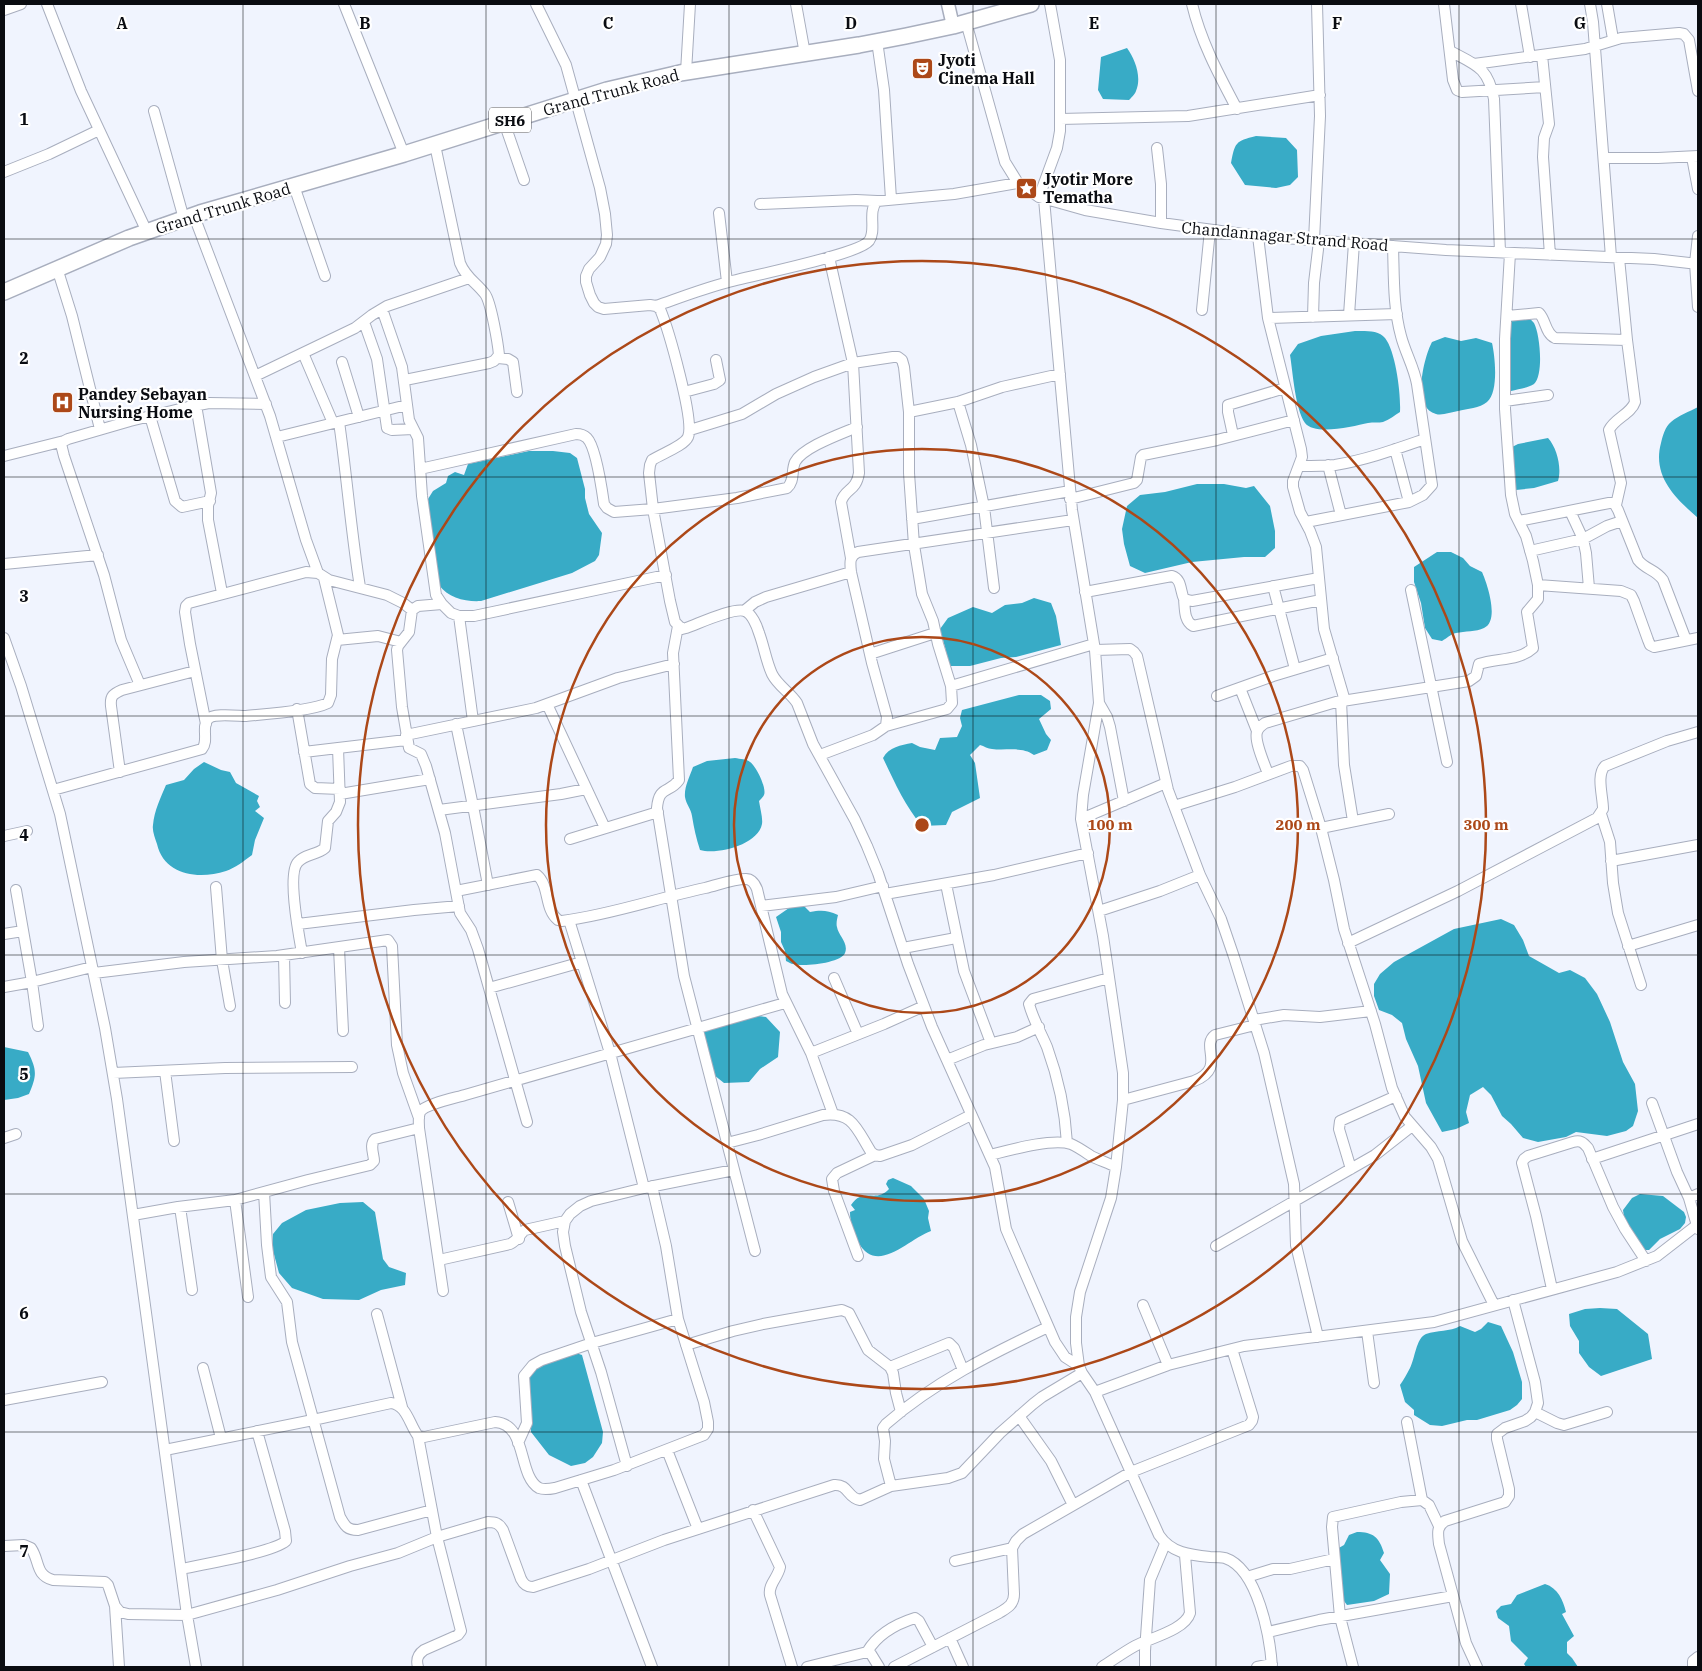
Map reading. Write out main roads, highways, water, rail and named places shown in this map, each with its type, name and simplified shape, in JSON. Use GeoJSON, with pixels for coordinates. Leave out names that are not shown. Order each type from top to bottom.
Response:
{"type":"FeatureCollection","features":[{"type":"Feature","properties":{"kind":"main road","name":"Grand Trunk Road"},"geometry":{"type":"LineString","coordinates":[[4,292],[57,268],[146,232],[189,217],[404,154],[575,99],[686,72],[805,54],[960,24],[1023,5]]}},
{"type":"Feature","properties":{"kind":"water"},"geometry":{"type":"Polygon","coordinates":[[[1127,48],[1135,63],[1138,74],[1138,86],[1129,100],[1103,99],[1098,90],[1101,57],[1127,48]]]}},
{"type":"Feature","properties":{"kind":"water"},"geometry":{"type":"Polygon","coordinates":[[[1256,136],[1286,138],[1297,150],[1298,177],[1290,185],[1276,188],[1245,185],[1231,163],[1232,156],[1235,147],[1240,141],[1256,136]]]}},
{"type":"Feature","properties":{"kind":"water"},"geometry":{"type":"Polygon","coordinates":[[[1524,316],[1534,323],[1536,328],[1540,354],[1539,372],[1534,384],[1511,391],[1508,389],[1509,320],[1524,316]]]}},
{"type":"Feature","properties":{"kind":"water"},"geometry":{"type":"Polygon","coordinates":[[[1355,331],[1372,332],[1382,335],[1389,345],[1397,374],[1400,412],[1381,422],[1345,428],[1326,430],[1310,427],[1305,423],[1299,409],[1290,355],[1298,344],[1321,336],[1355,331]]]}},
{"type":"Feature","properties":{"kind":"water"},"geometry":{"type":"Polygon","coordinates":[[[1445,337],[1461,341],[1476,338],[1492,343],[1495,382],[1491,397],[1481,406],[1444,414],[1436,414],[1428,410],[1422,393],[1423,370],[1432,342],[1445,337]]]}},
{"type":"Feature","properties":{"kind":"water"},"geometry":{"type":"Polygon","coordinates":[[[1698,407],[1698,518],[1667,485],[1660,466],[1659,455],[1663,434],[1669,424],[1677,417],[1698,407]]]}},
{"type":"Feature","properties":{"kind":"water"},"geometry":{"type":"Polygon","coordinates":[[[1548,438],[1558,458],[1558,481],[1534,488],[1516,490],[1512,447],[1548,438]]]}},
{"type":"Feature","properties":{"kind":"water"},"geometry":{"type":"Polygon","coordinates":[[[529,451],[570,453],[577,458],[589,514],[602,533],[599,555],[595,561],[572,573],[481,601],[463,600],[452,596],[439,585],[437,580],[428,499],[433,491],[446,483],[448,476],[455,472],[464,475],[468,464],[529,451]]]}},
{"type":"Feature","properties":{"kind":"water"},"geometry":{"type":"Polygon","coordinates":[[[1197,484],[1224,484],[1246,488],[1254,486],[1270,506],[1275,531],[1275,548],[1265,557],[1192,562],[1145,573],[1130,566],[1122,529],[1127,506],[1140,495],[1165,492],[1197,484]]]}},
{"type":"Feature","properties":{"kind":"water"},"geometry":{"type":"Polygon","coordinates":[[[1437,552],[1451,552],[1482,572],[1487,584],[1492,610],[1489,624],[1484,628],[1459,632],[1442,641],[1432,639],[1425,628],[1421,603],[1414,582],[1414,567],[1437,552]]]}},
{"type":"Feature","properties":{"kind":"water"},"geometry":{"type":"Polygon","coordinates":[[[1034,598],[1051,603],[1056,616],[1061,645],[1016,657],[1001,658],[970,666],[950,666],[940,629],[948,618],[973,607],[992,613],[1005,605],[1022,603],[1034,598]]]}},
{"type":"Feature","properties":{"kind":"water"},"geometry":{"type":"Polygon","coordinates":[[[1019,695],[1041,695],[1050,701],[1051,709],[1039,719],[1051,740],[1047,750],[1034,755],[1014,749],[990,749],[980,745],[970,755],[975,763],[980,798],[952,812],[946,825],[922,826],[905,802],[883,758],[896,747],[912,743],[935,750],[940,738],[957,737],[962,726],[960,718],[962,710],[1019,695]]]}},
{"type":"Feature","properties":{"kind":"water"},"geometry":{"type":"Polygon","coordinates":[[[735,758],[750,762],[760,777],[765,792],[759,801],[762,824],[753,838],[736,847],[716,851],[700,850],[685,797],[685,789],[693,767],[707,761],[735,758]]]}},
{"type":"Feature","properties":{"kind":"water"},"geometry":{"type":"Polygon","coordinates":[[[204,762],[230,772],[236,783],[259,796],[257,801],[260,807],[255,811],[264,818],[255,840],[252,855],[226,871],[215,874],[194,875],[175,869],[167,863],[161,854],[153,825],[156,809],[166,785],[184,780],[204,762]]]}},
{"type":"Feature","properties":{"kind":"water"},"geometry":{"type":"Polygon","coordinates":[[[805,907],[810,912],[824,911],[838,915],[837,927],[846,946],[845,953],[842,956],[830,962],[813,964],[798,965],[786,961],[785,951],[781,942],[781,932],[776,917],[789,908],[805,907]]]}},
{"type":"Feature","properties":{"kind":"water"},"geometry":{"type":"Polygon","coordinates":[[[1501,919],[1514,925],[1523,940],[1529,956],[1559,973],[1570,970],[1585,978],[1597,994],[1610,1022],[1623,1062],[1635,1084],[1638,1111],[1633,1126],[1626,1131],[1607,1136],[1576,1132],[1566,1137],[1538,1142],[1523,1138],[1502,1116],[1491,1095],[1483,1087],[1470,1095],[1466,1112],[1469,1123],[1456,1129],[1442,1132],[1426,1103],[1418,1066],[1406,1039],[1402,1023],[1392,1015],[1379,1010],[1374,996],[1374,984],[1380,974],[1394,962],[1454,929],[1501,919]]]}},
{"type":"Feature","properties":{"kind":"water"},"geometry":{"type":"Polygon","coordinates":[[[748,1017],[766,1017],[780,1032],[778,1057],[760,1069],[749,1082],[724,1083],[714,1075],[704,1031],[748,1017]]]}},
{"type":"Feature","properties":{"kind":"water"},"geometry":{"type":"Polygon","coordinates":[[[4,1047],[28,1052],[35,1073],[29,1094],[4,1100],[4,1047]]]}},
{"type":"Feature","properties":{"kind":"water"},"geometry":{"type":"Polygon","coordinates":[[[893,1178],[911,1186],[924,1199],[929,1211],[928,1218],[931,1231],[893,1252],[883,1256],[874,1256],[866,1252],[856,1239],[850,1216],[850,1212],[855,1210],[851,1205],[860,1197],[884,1193],[889,1189],[886,1184],[888,1180],[893,1178]]]}},
{"type":"Feature","properties":{"kind":"water"},"geometry":{"type":"Polygon","coordinates":[[[1640,1194],[1663,1196],[1684,1212],[1686,1217],[1685,1223],[1680,1229],[1660,1239],[1649,1250],[1642,1250],[1624,1217],[1623,1210],[1632,1198],[1640,1194]]]}},
{"type":"Feature","properties":{"kind":"water"},"geometry":{"type":"Polygon","coordinates":[[[363,1202],[375,1212],[383,1259],[389,1267],[406,1273],[405,1285],[381,1290],[359,1300],[323,1299],[292,1288],[279,1273],[272,1247],[273,1234],[282,1223],[306,1210],[340,1203],[363,1202]]]}},
{"type":"Feature","properties":{"kind":"water"},"geometry":{"type":"Polygon","coordinates":[[[1585,1309],[1617,1309],[1648,1334],[1652,1359],[1601,1376],[1589,1367],[1579,1353],[1579,1341],[1570,1326],[1569,1314],[1585,1309]]]}},
{"type":"Feature","properties":{"kind":"water"},"geometry":{"type":"Polygon","coordinates":[[[1488,1322],[1501,1326],[1513,1352],[1522,1382],[1522,1399],[1510,1410],[1477,1420],[1467,1420],[1442,1426],[1430,1425],[1414,1415],[1414,1410],[1405,1402],[1400,1385],[1412,1364],[1418,1344],[1423,1336],[1460,1326],[1475,1332],[1488,1322]]]}},
{"type":"Feature","properties":{"kind":"water"},"geometry":{"type":"Polygon","coordinates":[[[576,1353],[582,1355],[603,1432],[602,1443],[593,1457],[585,1463],[571,1466],[549,1455],[531,1432],[527,1386],[530,1376],[538,1366],[576,1353]]]}},
{"type":"Feature","properties":{"kind":"water"},"geometry":{"type":"Polygon","coordinates":[[[1357,1532],[1371,1534],[1380,1543],[1384,1553],[1380,1560],[1390,1574],[1389,1594],[1374,1601],[1347,1605],[1341,1597],[1337,1549],[1344,1545],[1349,1535],[1357,1532]]]}},
{"type":"Feature","properties":{"kind":"water"},"geometry":{"type":"Polygon","coordinates":[[[1545,1584],[1557,1591],[1563,1603],[1566,1612],[1562,1614],[1574,1636],[1567,1642],[1567,1653],[1578,1667],[1526,1667],[1524,1664],[1528,1658],[1511,1641],[1509,1626],[1498,1618],[1496,1611],[1501,1606],[1511,1604],[1517,1595],[1545,1584]]]}},
{"type":"Feature","properties":{"kind":"place","name":"Jyoti Cinema Hall"},"geometry":{"type":"Point","coordinates":[922,69]}},
{"type":"Feature","properties":{"kind":"place","name":"Jyotir More Tematha"},"geometry":{"type":"Point","coordinates":[1027,188]}},
{"type":"Feature","properties":{"kind":"place","name":"Pandey Sebayan Nursing Home"},"geometry":{"type":"Point","coordinates":[62,403]}}]}
